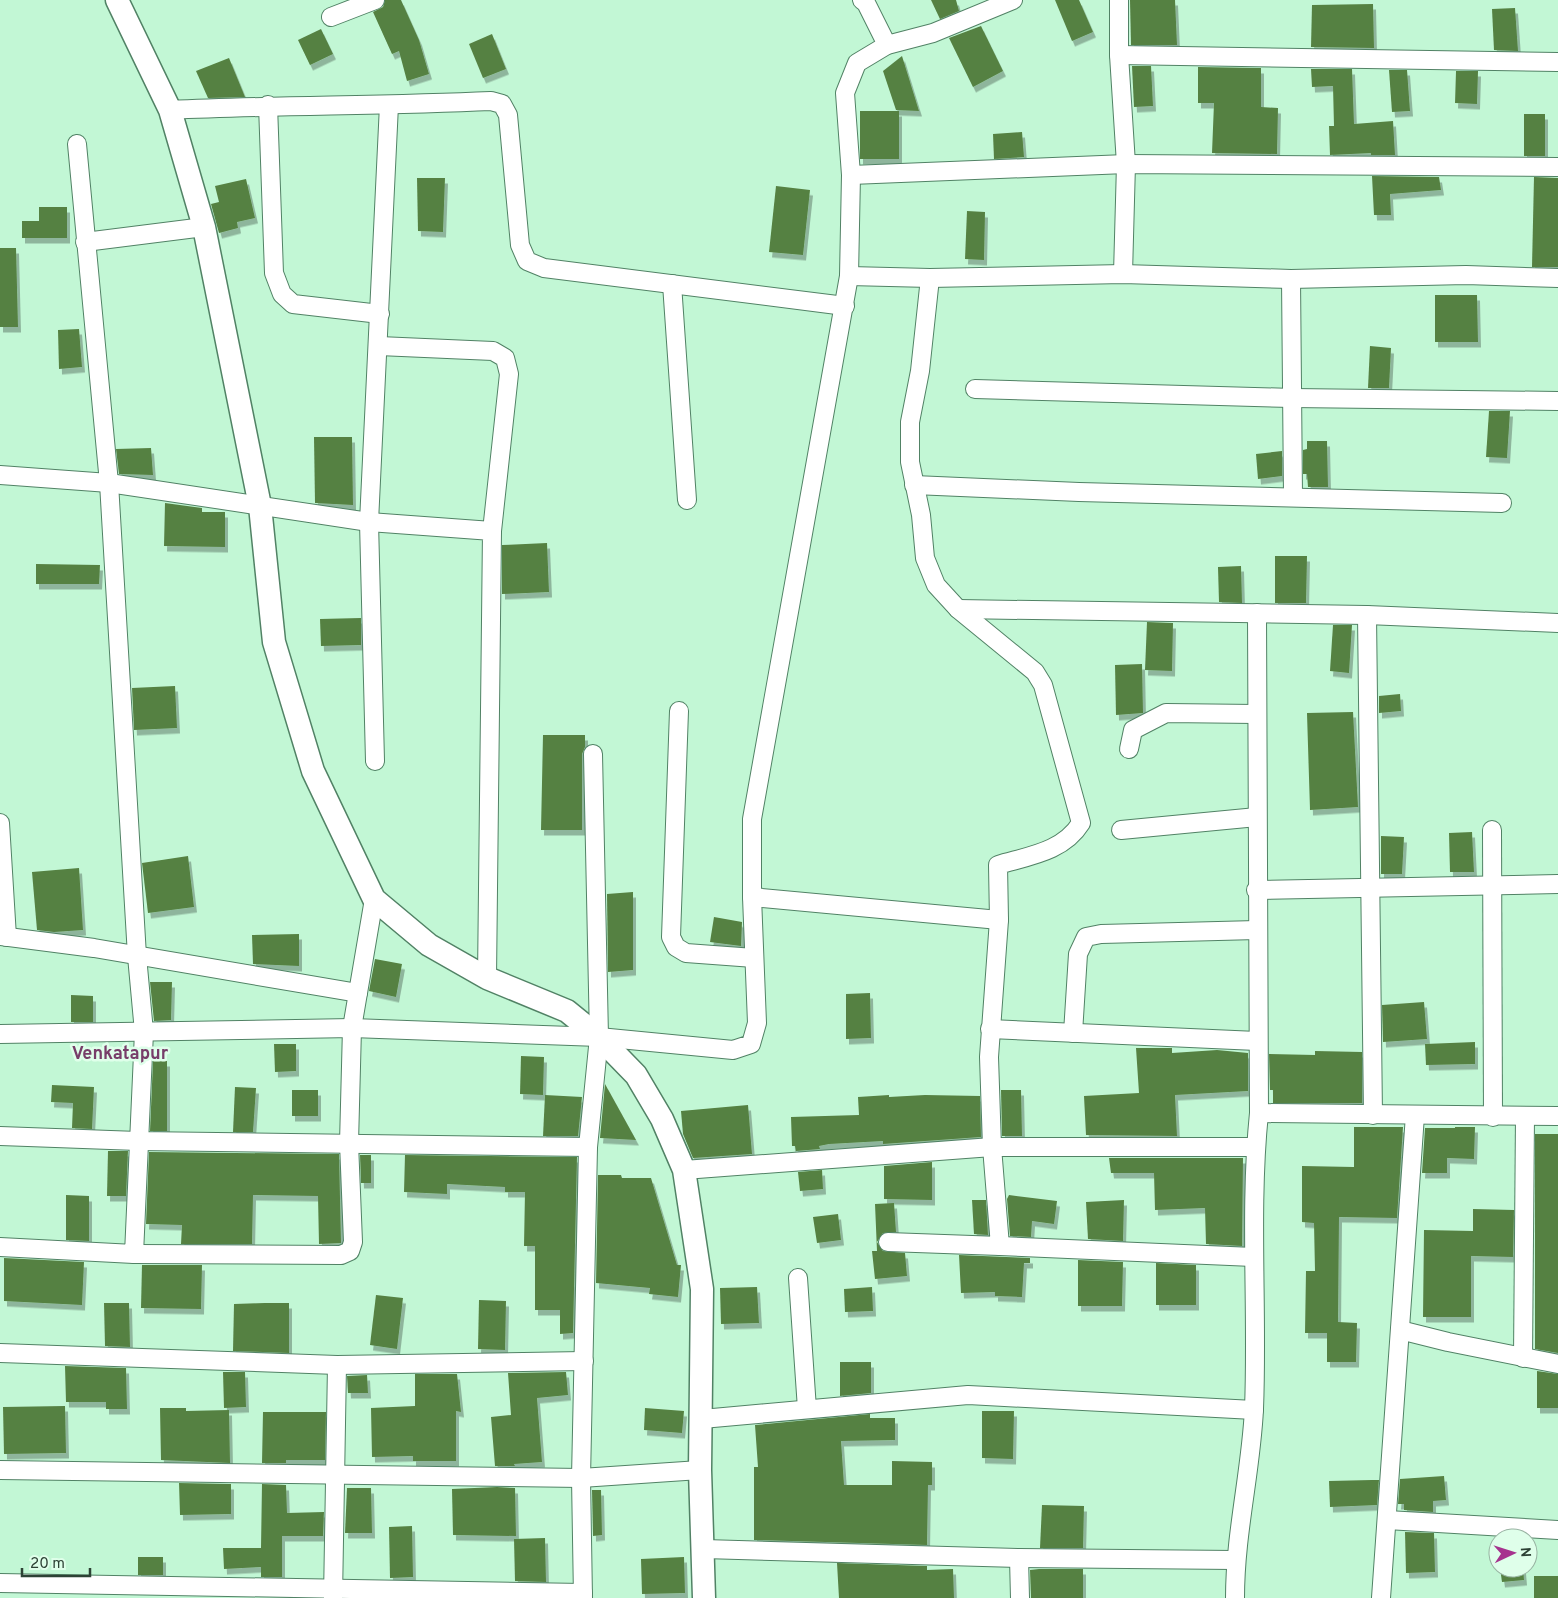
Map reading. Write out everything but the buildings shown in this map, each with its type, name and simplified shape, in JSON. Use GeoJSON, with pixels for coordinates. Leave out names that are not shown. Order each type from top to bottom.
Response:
{"type":"FeatureCollection","features":[{"type":"Feature","properties":{"kind":"street"},"geometry":{"type":"LineString","coordinates":[[117,0],[170,110],[204,227],[260,506],[274,642],[313,771],[374,899],[429,945],[487,978],[567,1011],[599,1037],[636,1075],[662,1119],[684,1170],[702,1289],[700,1470],[704,1549],[704,1598]]}},
{"type":"Feature","properties":{"kind":"street"},"geometry":{"type":"LineString","coordinates":[[331,17],[375,0]]}},
{"type":"Feature","properties":{"kind":"street"},"geometry":{"type":"LineString","coordinates":[[862,0],[866,4],[887,45]]}},
{"type":"Feature","properties":{"kind":"street"},"geometry":{"type":"LineString","coordinates":[[0,1034],[352,1028],[599,1037],[734,1050],[751,1044],[757,1023],[752,897],[752,819],[849,276],[851,176],[845,93],[857,62],[887,45],[933,33],[1013,0]]}},
{"type":"Feature","properties":{"kind":"street"},"geometry":{"type":"LineString","coordinates":[[1118,0],[1119,55],[1126,164],[1123,274]]}},
{"type":"Feature","properties":{"kind":"street"},"geometry":{"type":"LineString","coordinates":[[1119,55],[1558,62]]}},
{"type":"Feature","properties":{"kind":"street"},"geometry":{"type":"LineString","coordinates":[[170,110],[268,105],[389,105],[491,101],[502,104],[508,115],[520,245],[527,261],[544,268],[845,306]]}},
{"type":"Feature","properties":{"kind":"street"},"geometry":{"type":"LineString","coordinates":[[268,105],[274,273],[282,294],[293,304],[380,314]]}},
{"type":"Feature","properties":{"kind":"street"},"geometry":{"type":"LineString","coordinates":[[375,761],[369,522],[379,346],[389,105]]}},
{"type":"Feature","properties":{"kind":"street"},"geometry":{"type":"LineString","coordinates":[[77,144],[109,483],[137,956],[144,1032],[134,1254]]}},
{"type":"Feature","properties":{"kind":"street"},"geometry":{"type":"LineString","coordinates":[[851,176],[1126,164],[1558,167]]}},
{"type":"Feature","properties":{"kind":"street"},"geometry":{"type":"LineString","coordinates":[[85,242],[204,227]]}},
{"type":"Feature","properties":{"kind":"street"},"geometry":{"type":"LineString","coordinates":[[849,276],[930,278],[1123,274],[1291,279],[1466,275],[1558,278]]}},
{"type":"Feature","properties":{"kind":"street"},"geometry":{"type":"LineString","coordinates":[[930,278],[920,371],[910,422],[910,462],[921,515],[925,558],[936,585],[958,609],[1036,672],[1043,685],[1081,823],[1073,836],[1057,847],[998,865],[999,920],[990,1029],[992,1147],[1000,1246]]}},
{"type":"Feature","properties":{"kind":"street"},"geometry":{"type":"LineString","coordinates":[[1291,279],[1293,496]]}},
{"type":"Feature","properties":{"kind":"street"},"geometry":{"type":"LineString","coordinates":[[672,284],[687,500]]}},
{"type":"Feature","properties":{"kind":"street"},"geometry":{"type":"LineString","coordinates":[[379,346],[494,351],[505,358],[509,374],[492,530],[487,978]]}},
{"type":"Feature","properties":{"kind":"street"},"geometry":{"type":"LineString","coordinates":[[976,389],[1292,398],[1558,401]]}},
{"type":"Feature","properties":{"kind":"street"},"geometry":{"type":"LineString","coordinates":[[0,475],[109,483],[369,522],[492,530]]}},
{"type":"Feature","properties":{"kind":"street"},"geometry":{"type":"LineString","coordinates":[[914,485],[1079,492],[1293,496],[1502,503]]}},
{"type":"Feature","properties":{"kind":"street"},"geometry":{"type":"LineString","coordinates":[[958,609],[1368,615],[1558,623]]}},
{"type":"Feature","properties":{"kind":"street"},"geometry":{"type":"LineString","coordinates":[[1234,1598],[1235,1560],[1254,1410],[1253,1257],[1255,1147],[1259,1113],[1256,930],[1257,613]]}},
{"type":"Feature","properties":{"kind":"street"},"geometry":{"type":"LineString","coordinates":[[1368,615],[1374,1115]]}},
{"type":"Feature","properties":{"kind":"street"},"geometry":{"type":"LineString","coordinates":[[679,711],[671,937],[676,947],[686,953],[754,958]]}},
{"type":"Feature","properties":{"kind":"street"},"geometry":{"type":"LineString","coordinates":[[1129,749],[1133,730],[1166,713],[1256,714]]}},
{"type":"Feature","properties":{"kind":"street"},"geometry":{"type":"LineString","coordinates":[[0,1583],[333,1593],[583,1595],[581,1478],[588,1147],[599,1037],[593,754]]}},
{"type":"Feature","properties":{"kind":"street"},"geometry":{"type":"LineString","coordinates":[[1121,830],[1257,818]]}},
{"type":"Feature","properties":{"kind":"street"},"geometry":{"type":"LineString","coordinates":[[0,823],[4,936],[94,948],[358,993]]}},
{"type":"Feature","properties":{"kind":"street"},"geometry":{"type":"LineString","coordinates":[[1492,830],[1493,1117]]}},
{"type":"Feature","properties":{"kind":"street"},"geometry":{"type":"LineString","coordinates":[[1256,890],[1558,884]]}},
{"type":"Feature","properties":{"kind":"street"},"geometry":{"type":"LineString","coordinates":[[752,897],[999,920]]}},
{"type":"Feature","properties":{"kind":"street"},"geometry":{"type":"LineString","coordinates":[[0,1248],[134,1254],[341,1256],[350,1251],[354,1242],[349,1143],[352,1028],[374,899]]}},
{"type":"Feature","properties":{"kind":"street"},"geometry":{"type":"LineString","coordinates":[[1074,1033],[1078,954],[1086,937],[1102,934],[1256,930]]}},
{"type":"Feature","properties":{"kind":"street"},"geometry":{"type":"LineString","coordinates":[[990,1029],[1257,1041]]}},
{"type":"Feature","properties":{"kind":"street"},"geometry":{"type":"LineString","coordinates":[[1259,1113],[1493,1117],[1558,1116]]}},
{"type":"Feature","properties":{"kind":"street"},"geometry":{"type":"LineString","coordinates":[[1381,1598],[1415,1115]]}},
{"type":"Feature","properties":{"kind":"street"},"geometry":{"type":"LineString","coordinates":[[1523,1358],[1524,1116]]}},
{"type":"Feature","properties":{"kind":"street"},"geometry":{"type":"LineString","coordinates":[[0,1136],[138,1141],[588,1147]]}},
{"type":"Feature","properties":{"kind":"street"},"geometry":{"type":"LineString","coordinates":[[684,1170],[992,1147],[1255,1147]]}},
{"type":"Feature","properties":{"kind":"street"},"geometry":{"type":"LineString","coordinates":[[888,1242],[1253,1257]]}},
{"type":"Feature","properties":{"kind":"street"},"geometry":{"type":"LineString","coordinates":[[798,1278],[807,1409]]}},
{"type":"Feature","properties":{"kind":"street"},"geometry":{"type":"LineString","coordinates":[[1400,1330],[1558,1364]]}},
{"type":"Feature","properties":{"kind":"street"},"geometry":{"type":"LineString","coordinates":[[0,1353],[337,1365],[584,1361]]}},
{"type":"Feature","properties":{"kind":"street"},"geometry":{"type":"LineString","coordinates":[[333,1593],[337,1474],[337,1365]]}},
{"type":"Feature","properties":{"kind":"street"},"geometry":{"type":"LineString","coordinates":[[702,1419],[968,1395],[1254,1410]]}},
{"type":"Feature","properties":{"kind":"street"},"geometry":{"type":"LineString","coordinates":[[0,1470],[581,1478],[700,1470]]}},
{"type":"Feature","properties":{"kind":"street"},"geometry":{"type":"LineString","coordinates":[[1387,1520],[1558,1530]]}},
{"type":"Feature","properties":{"kind":"street"},"geometry":{"type":"LineString","coordinates":[[704,1549],[1019,1558],[1235,1560]]}},
{"type":"Feature","properties":{"kind":"street"},"geometry":{"type":"LineString","coordinates":[[1019,1558],[1020,1598]]}},
{"type":"Feature","properties":{"kind":"district","name":"Venkatapur"},"geometry":{"type":"Point","coordinates":[120,1053]}}]}
